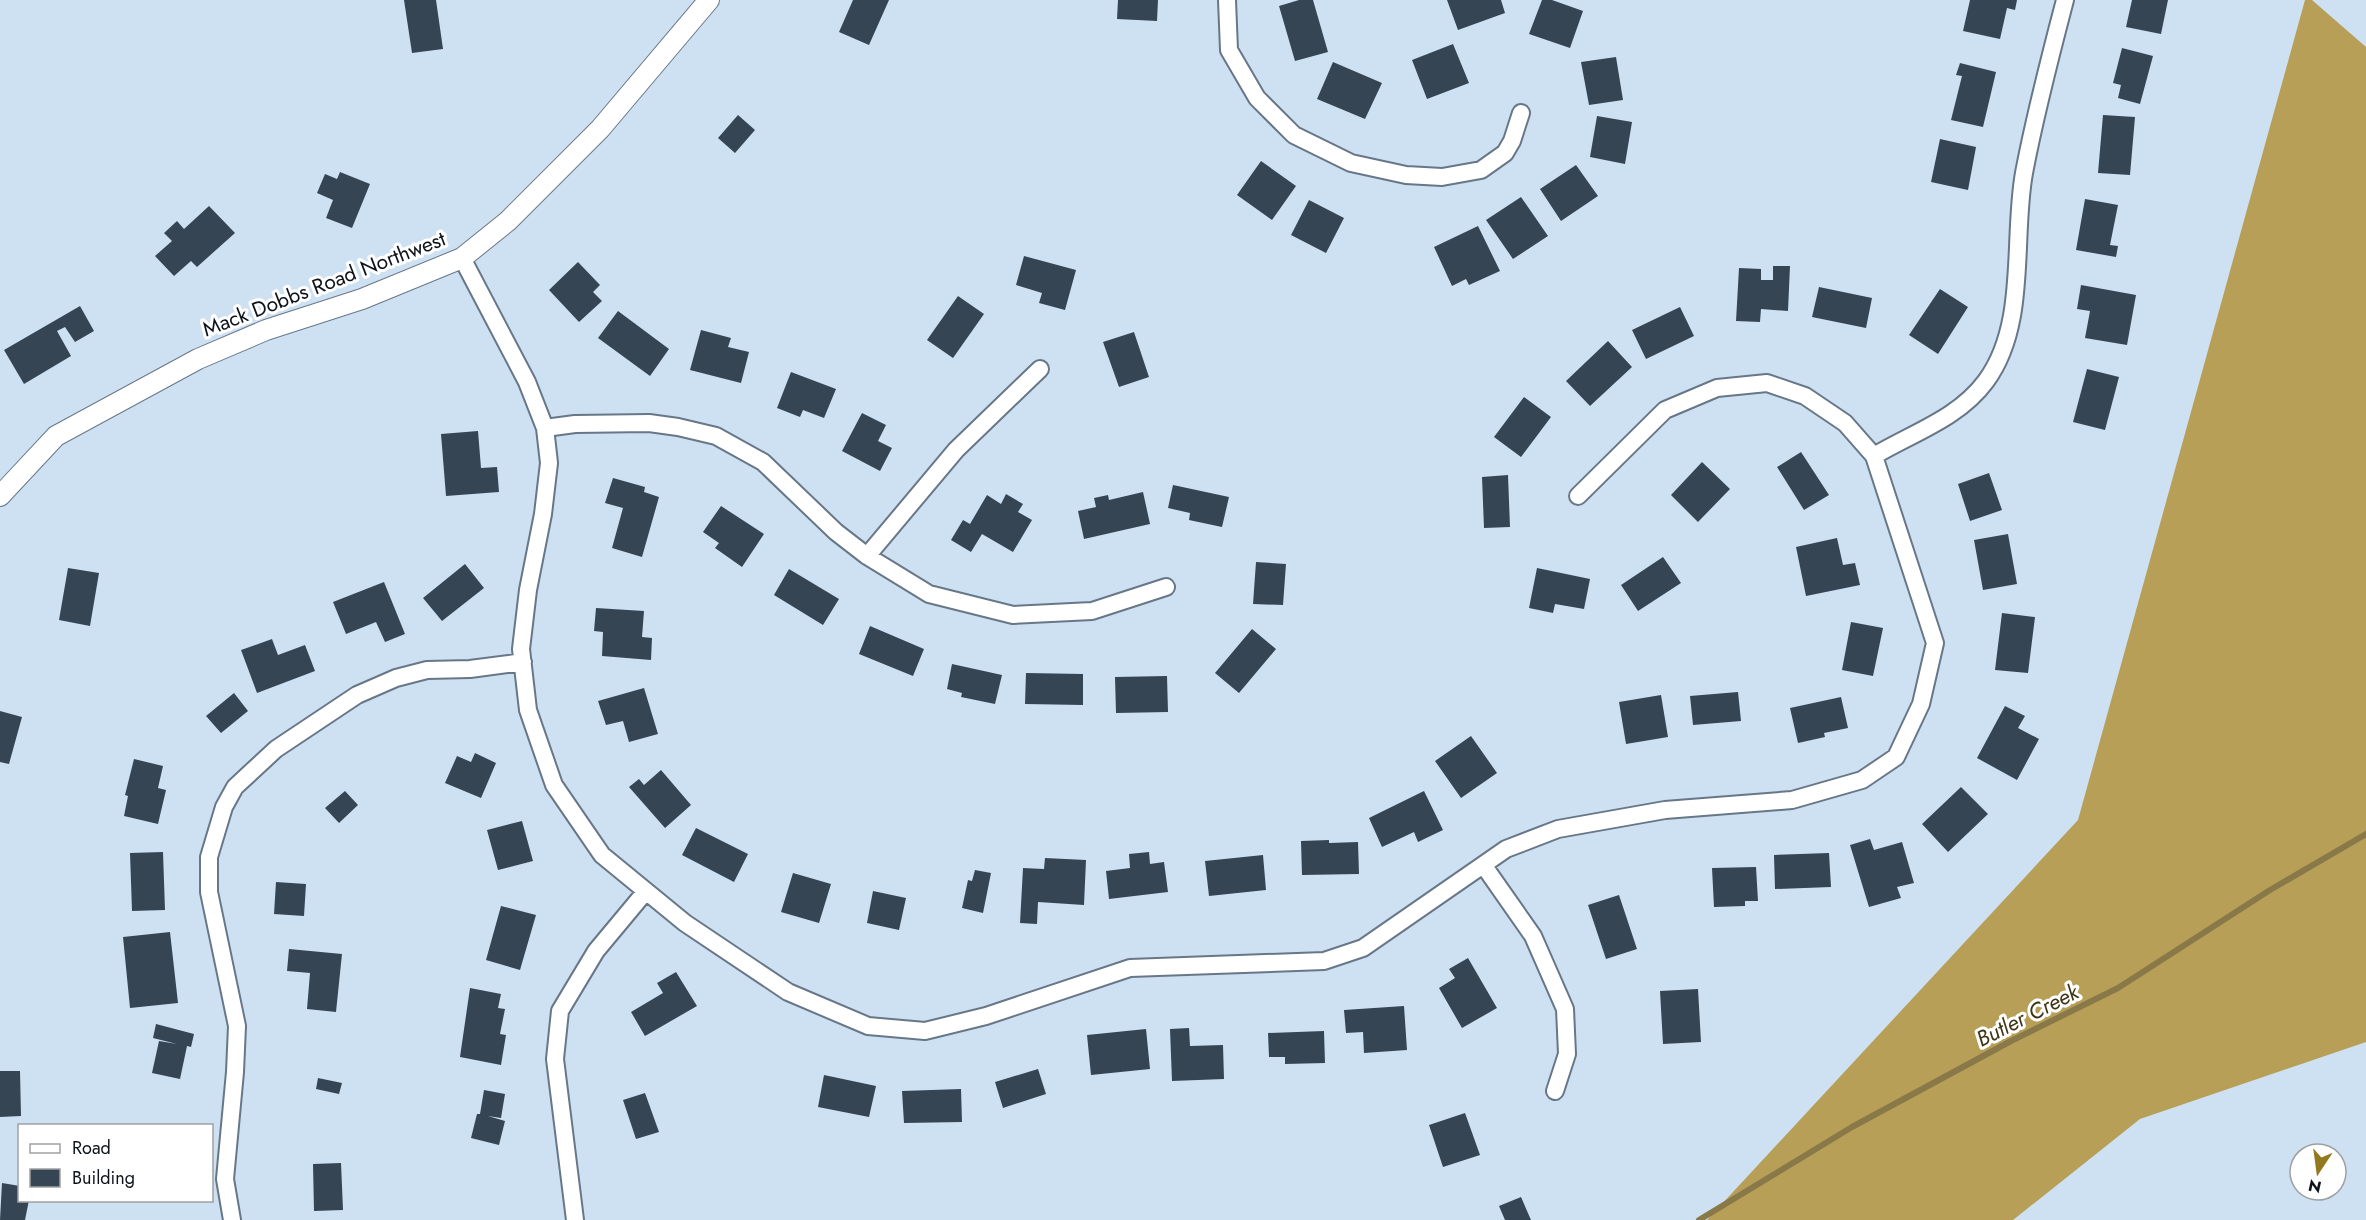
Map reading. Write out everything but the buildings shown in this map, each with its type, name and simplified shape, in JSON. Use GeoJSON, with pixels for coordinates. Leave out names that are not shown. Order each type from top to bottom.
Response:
{"type":"FeatureCollection","features":[{"type":"Feature","properties":{"kind":"street","name":"Mack Dobbs Road Northwest"},"geometry":{"type":"LineString","coordinates":[[0,496],[56,436],[198,358],[266,330],[362,298],[462,258],[508,221],[600,129],[709,0]]}},
{"type":"Feature","properties":{"kind":"street"},"geometry":{"type":"LineString","coordinates":[[1227,0],[1229,50],[1257,98],[1294,135],[1351,163],[1406,175],[1442,177],[1481,170],[1505,153],[1512,141],[1521,112]]}},
{"type":"Feature","properties":{"kind":"street"},"geometry":{"type":"LineString","coordinates":[[1874,456],[1902,439],[1928,429],[1967,400],[1984,384],[2004,349],[2012,310],[2024,175],[2065,0]]}},
{"type":"Feature","properties":{"kind":"street"},"geometry":{"type":"LineString","coordinates":[[462,258],[527,382],[545,428],[549,463],[543,514],[523,621],[521,649],[528,710],[554,785],[602,855],[685,923],[788,992],[868,1026],[925,1031],[986,1016],[1130,968],[1324,960],[1363,948],[1506,849],[1558,829],[1665,810],[1792,800],[1862,780],[1896,758],[1921,704],[1935,642],[1874,456],[1845,423],[1805,396],[1767,383],[1717,388],[1665,410],[1578,496]]}},
{"type":"Feature","properties":{"kind":"street"},"geometry":{"type":"LineString","coordinates":[[867,556],[956,450],[1040,369]]}},
{"type":"Feature","properties":{"kind":"street"},"geometry":{"type":"LineString","coordinates":[[545,428],[575,424],[649,423],[716,436],[763,462],[836,532],[867,556],[929,594],[1013,615],[1092,611],[1166,587]]}},
{"type":"Feature","properties":{"kind":"street"},"geometry":{"type":"LineString","coordinates":[[232,1220],[225,1179],[237,1026],[209,892],[209,857],[224,807],[235,787],[276,749],[357,695],[396,678],[427,670],[470,669],[523,662]]}},
{"type":"Feature","properties":{"kind":"street"},"geometry":{"type":"LineString","coordinates":[[1484,866],[1533,936],[1565,1009],[1567,1054],[1555,1091]]}},
{"type":"Feature","properties":{"kind":"street"},"geometry":{"type":"LineString","coordinates":[[575,1220],[555,1059],[560,1011],[596,951],[646,891]]}},
{"type":"Feature","properties":{"kind":"shaded area"},"geometry":{"type":"Polygon","coordinates":[[[2305,0],[2312,0],[2366,47],[2366,1042],[2140,1119],[2013,1220],[1707,1220],[2078,820],[2305,0]]]}},
{"type":"Feature","properties":{"kind":"waterway","name":"Butler Creek"},"geometry":{"type":"LineString","coordinates":[[1699,1220],[1852,1127],[2011,1041],[2118,988],[2270,890],[2366,834]]}}]}
